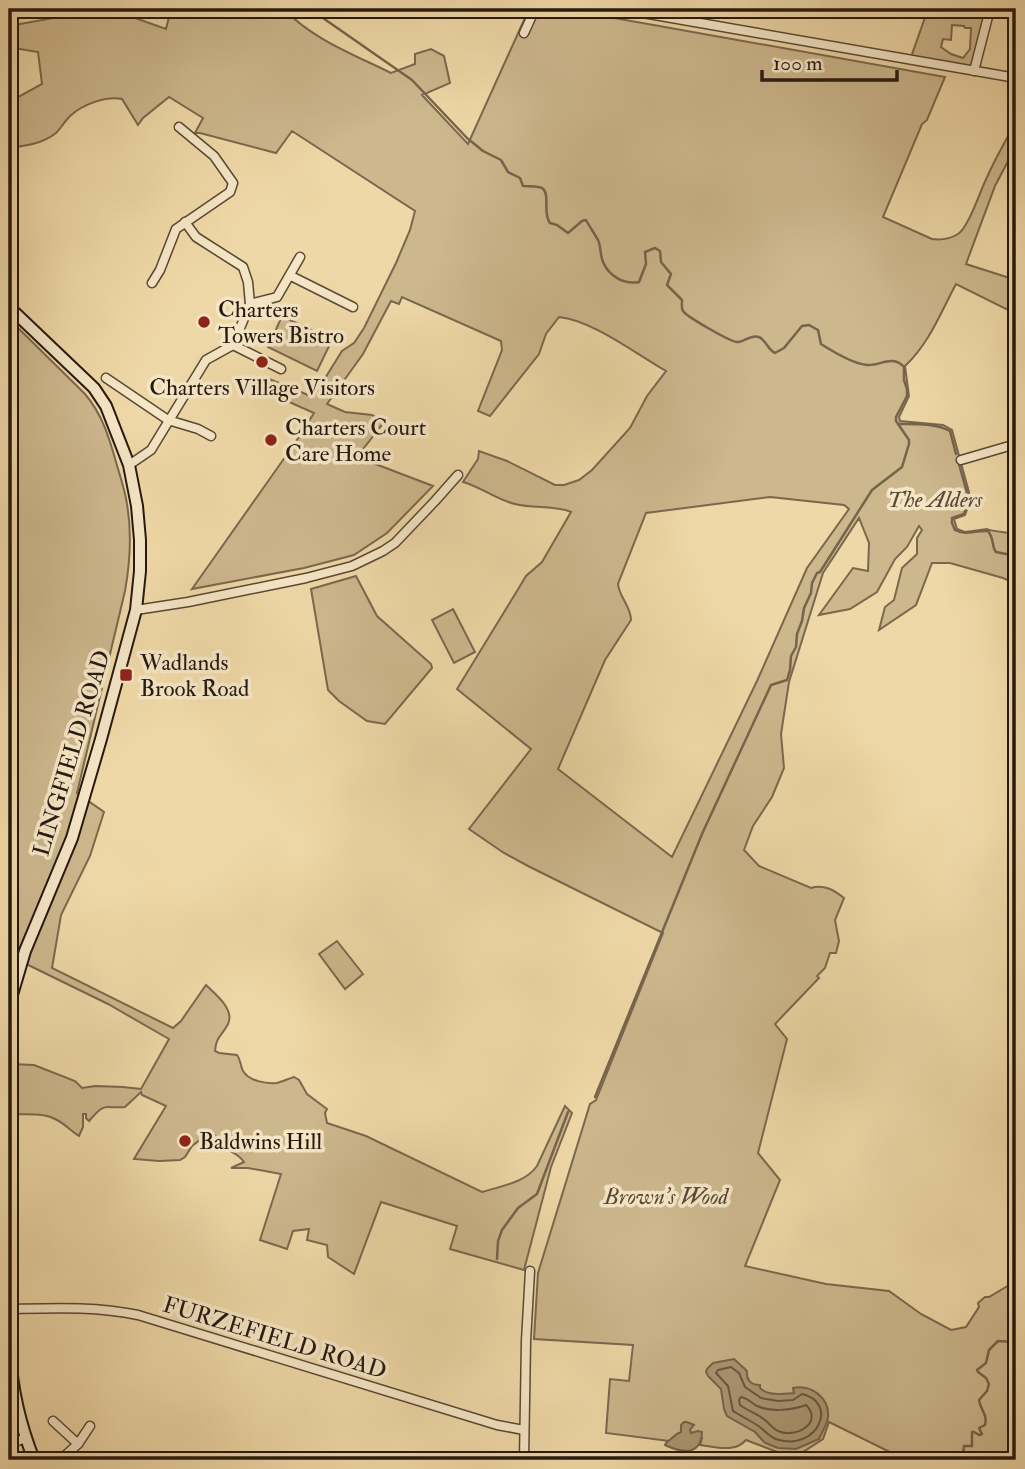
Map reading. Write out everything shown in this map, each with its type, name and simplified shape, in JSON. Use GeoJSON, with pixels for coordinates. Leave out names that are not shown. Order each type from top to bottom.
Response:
{"type":"FeatureCollection","features":[{"type":"Feature","properties":{"kind":"street"},"geometry":{"type":"LineString","coordinates":[[524,33],[536,9]]}},
{"type":"Feature","properties":{"kind":"street"},"geometry":{"type":"LineString","coordinates":[[620,9],[1016,78]]}},
{"type":"Feature","properties":{"kind":"street"},"geometry":{"type":"LineString","coordinates":[[974,71],[990,9]]}},
{"type":"Feature","properties":{"kind":"street"},"geometry":{"type":"LineString","coordinates":[[152,283],[176,229],[230,192],[233,183],[214,156],[179,127]]}},
{"type":"Feature","properties":{"kind":"street"},"geometry":{"type":"LineString","coordinates":[[129,465],[150,450],[206,360],[233,345],[250,304],[248,282],[243,267],[196,237],[185,222]]}},
{"type":"Feature","properties":{"kind":"street"},"geometry":{"type":"LineString","coordinates":[[250,304],[277,297],[300,257]]}},
{"type":"Feature","properties":{"kind":"street"},"geometry":{"type":"LineString","coordinates":[[291,276],[353,307]]}},
{"type":"Feature","properties":{"kind":"street","name":"LINGFIELD ROAD"},"geometry":{"type":"LineString","coordinates":[[9,307],[94,388],[106,406],[129,465],[140,540],[136,610],[101,739],[72,838],[25,951],[9,1005]]}},
{"type":"Feature","properties":{"kind":"street"},"geometry":{"type":"LineString","coordinates":[[233,345],[282,369]]}},
{"type":"Feature","properties":{"kind":"street"},"geometry":{"type":"LineString","coordinates":[[106,378],[168,420],[211,436]]}},
{"type":"Feature","properties":{"kind":"street"},"geometry":{"type":"LineString","coordinates":[[961,460],[1016,444]]}},
{"type":"Feature","properties":{"kind":"street"},"geometry":{"type":"LineString","coordinates":[[136,610],[306,578],[352,566],[395,543],[458,475]]}},
{"type":"Feature","properties":{"kind":"street"},"geometry":{"type":"LineString","coordinates":[[9,1261],[12,1373],[19,1412],[34,1460]]}},
{"type":"Feature","properties":{"kind":"street"},"geometry":{"type":"LineString","coordinates":[[524,1460],[530,1271]]}},
{"type":"Feature","properties":{"kind":"street","name":"FURZEFIELD ROAD"},"geometry":{"type":"LineString","coordinates":[[11,1309],[87,1308],[138,1315],[524,1430]]}},
{"type":"Feature","properties":{"kind":"street"},"geometry":{"type":"LineString","coordinates":[[53,1422],[78,1444]]}},
{"type":"Feature","properties":{"kind":"street"},"geometry":{"type":"LineString","coordinates":[[61,1460],[78,1444],[90,1426]]}},
{"type":"Feature","properties":{"kind":"street"},"geometry":{"type":"LineString","coordinates":[[9,1444],[26,1438]]}},
{"type":"Feature","properties":{"kind":"green space"},"geometry":{"type":"Polygon","coordinates":[[[171,9],[284,9],[321,38],[391,73],[415,64],[415,54],[431,49],[444,56],[450,83],[422,95],[468,144],[529,9],[564,9],[945,77],[883,217],[932,239],[948,238],[962,230],[1016,121],[1016,146],[995,186],[966,264],[1016,280],[1016,314],[956,284],[928,338],[905,366],[909,396],[899,417],[900,421],[943,425],[952,430],[970,496],[965,515],[954,519],[957,529],[965,532],[987,529],[1016,534],[1016,584],[950,563],[932,563],[916,605],[879,630],[885,607],[894,600],[902,568],[917,554],[917,538],[922,530],[919,526],[907,547],[895,559],[877,592],[850,609],[819,615],[853,568],[868,571],[869,543],[859,518],[823,573],[789,682],[781,734],[784,768],[772,797],[753,826],[744,850],[759,866],[811,888],[829,889],[844,898],[835,920],[839,941],[836,953],[830,953],[825,968],[817,976],[819,978],[775,1024],[787,1039],[758,1153],[780,1180],[745,1266],[826,1284],[889,1291],[921,1314],[951,1330],[966,1327],[979,1307],[978,1303],[1016,1281],[1016,1460],[906,1460],[829,1422],[823,1439],[803,1452],[785,1455],[746,1440],[731,1448],[700,1445],[702,1438],[690,1430],[677,1434],[669,1441],[606,1433],[610,1379],[629,1381],[633,1345],[534,1339],[538,1273],[590,1104],[596,1100],[663,933],[528,866],[469,829],[531,749],[457,689],[526,576],[542,562],[571,512],[558,508],[515,504],[463,482],[478,459],[479,451],[507,461],[555,485],[579,480],[592,470],[630,428],[647,396],[666,371],[599,331],[572,319],[559,317],[546,334],[539,354],[490,416],[478,411],[502,350],[501,341],[402,297],[399,304],[391,301],[363,354],[327,404],[345,412],[372,415],[384,422],[357,457],[433,486],[387,533],[354,555],[304,568],[192,589],[314,413],[262,390],[267,378],[308,395],[322,383],[342,351],[354,343],[364,328],[396,263],[415,211],[292,131],[276,153],[195,133],[203,118],[169,97],[138,125],[122,99],[95,102],[75,112],[51,137],[33,144],[9,148],[9,102],[42,84],[38,52],[14,48],[9,43],[9,26],[53,18],[121,13],[166,29],[171,9]],[[770,497],[646,513],[618,584],[631,620],[605,660],[558,769],[672,857],[757,681],[807,568],[849,509],[844,505],[770,497]]]}},
{"type":"Feature","properties":{"kind":"green space"},"geometry":{"type":"Polygon","coordinates":[[[928,9],[990,9],[974,71],[910,60],[928,9]],[[952,25],[951,40],[943,39],[941,47],[963,58],[970,49],[971,28],[952,25]]]}},
{"type":"Feature","properties":{"kind":"green space"},"geometry":{"type":"Polygon","coordinates":[[[282,316],[332,340],[317,371],[268,347],[282,316]]]}},
{"type":"Feature","properties":{"kind":"green space"},"geometry":{"type":"Polygon","coordinates":[[[9,319],[85,394],[96,410],[108,435],[126,499],[130,526],[125,591],[77,793],[104,812],[90,856],[61,915],[52,968],[173,1028],[206,985],[223,1002],[229,1013],[228,1024],[218,1039],[215,1051],[237,1055],[243,1071],[249,1077],[258,1081],[279,1083],[294,1077],[299,1080],[307,1094],[327,1109],[327,1123],[366,1136],[482,1192],[512,1183],[532,1172],[565,1106],[572,1113],[551,1167],[524,1270],[450,1249],[457,1226],[381,1202],[354,1274],[328,1257],[327,1245],[307,1240],[309,1229],[293,1231],[287,1249],[260,1240],[281,1174],[231,1168],[244,1162],[224,1146],[212,1131],[192,1146],[180,1160],[134,1159],[166,1106],[142,1095],[141,1092],[125,1107],[102,1108],[89,1121],[86,1114],[83,1114],[83,1127],[79,1136],[50,1117],[9,1114],[11,1064],[34,1065],[75,1081],[82,1088],[95,1086],[141,1089],[169,1039],[108,1004],[14,958],[9,974],[9,319]]]}},
{"type":"Feature","properties":{"kind":"green space"},"geometry":{"type":"Polygon","coordinates":[[[356,576],[377,616],[431,664],[432,668],[385,724],[367,721],[328,690],[311,589],[356,576]]]}},
{"type":"Feature","properties":{"kind":"green space"},"geometry":{"type":"Polygon","coordinates":[[[453,609],[475,652],[454,663],[432,620],[453,609]]]}},
{"type":"Feature","properties":{"kind":"green space"},"geometry":{"type":"Polygon","coordinates":[[[337,941],[363,974],[345,989],[319,954],[337,941]]]}},
{"type":"Feature","properties":{"kind":"water"},"geometry":{"type":"Polygon","coordinates":[[[734,1359],[747,1371],[750,1381],[767,1392],[794,1393],[793,1388],[800,1387],[813,1390],[823,1398],[828,1417],[819,1439],[796,1449],[778,1448],[765,1443],[755,1432],[727,1416],[721,1389],[706,1372],[713,1363],[734,1359]]]}},
{"type":"Feature","properties":{"kind":"water"},"geometry":{"type":"Polygon","coordinates":[[[684,1422],[694,1425],[691,1433],[702,1432],[698,1445],[694,1449],[684,1451],[665,1445],[681,1432],[684,1422]]]}},
{"type":"Feature","properties":{"kind":"waterway"},"geometry":{"type":"LineString","coordinates":[[310,9],[412,80],[467,138],[483,151],[501,160],[508,172],[520,178],[523,186],[542,188],[546,194],[550,223],[568,233],[586,220],[598,240],[606,267],[618,278],[639,282],[646,264],[645,252],[655,248],[660,251],[661,262],[671,274],[667,285],[682,300],[683,311],[727,338],[737,342],[759,337],[775,353],[784,348],[802,326],[809,325],[818,330],[821,344],[850,360],[867,365],[895,361],[904,367],[907,396],[896,417],[909,440],[902,467],[872,490],[812,583],[797,634],[796,647],[791,656],[787,680],[771,685],[702,834],[595,1097]]}},
{"type":"Feature","properties":{"kind":"waterway"},"geometry":{"type":"LineString","coordinates":[[898,424],[931,425],[950,431],[956,454]]}},
{"type":"Feature","properties":{"kind":"waterway"},"geometry":{"type":"LineString","coordinates":[[959,464],[968,501],[964,514],[952,518],[955,530],[967,533],[988,531],[996,552],[1016,556]]}},
{"type":"Feature","properties":{"kind":"waterway"},"geometry":{"type":"LineString","coordinates":[[497,1259],[502,1230],[518,1208],[537,1194],[568,1112]]}},
{"type":"Feature","properties":{"kind":"waterway"},"geometry":{"type":"LineString","coordinates":[[962,1460],[964,1446],[972,1446],[972,1432],[982,1434],[979,1428],[985,1425],[986,1421],[979,1400],[989,1384],[977,1370],[986,1363],[989,1350],[998,1341],[1013,1342],[1016,1337]]}},
{"type":"Feature","properties":{"kind":"place","name":"Charters Towers Bistro"},"geometry":{"type":"Point","coordinates":[204,322]}},
{"type":"Feature","properties":{"kind":"place","name":"Charters Village Visitors"},"geometry":{"type":"Point","coordinates":[262,362]}},
{"type":"Feature","properties":{"kind":"place","name":"Charters Court Care Home"},"geometry":{"type":"Point","coordinates":[271,440]}},
{"type":"Feature","properties":{"kind":"place","name":"Wadlands Brook Road"},"geometry":{"type":"Point","coordinates":[126,675]}},
{"type":"Feature","properties":{"kind":"place","name":"Baldwins Hill"},"geometry":{"type":"Point","coordinates":[185,1141]}},
{"type":"Feature","properties":{"kind":"park label","name":"The Alders"},"geometry":{"type":"Point","coordinates":[935,499]}},
{"type":"Feature","properties":{"kind":"park label","name":"Brown's Wood"},"geometry":{"type":"Point","coordinates":[666,1196]}}]}
